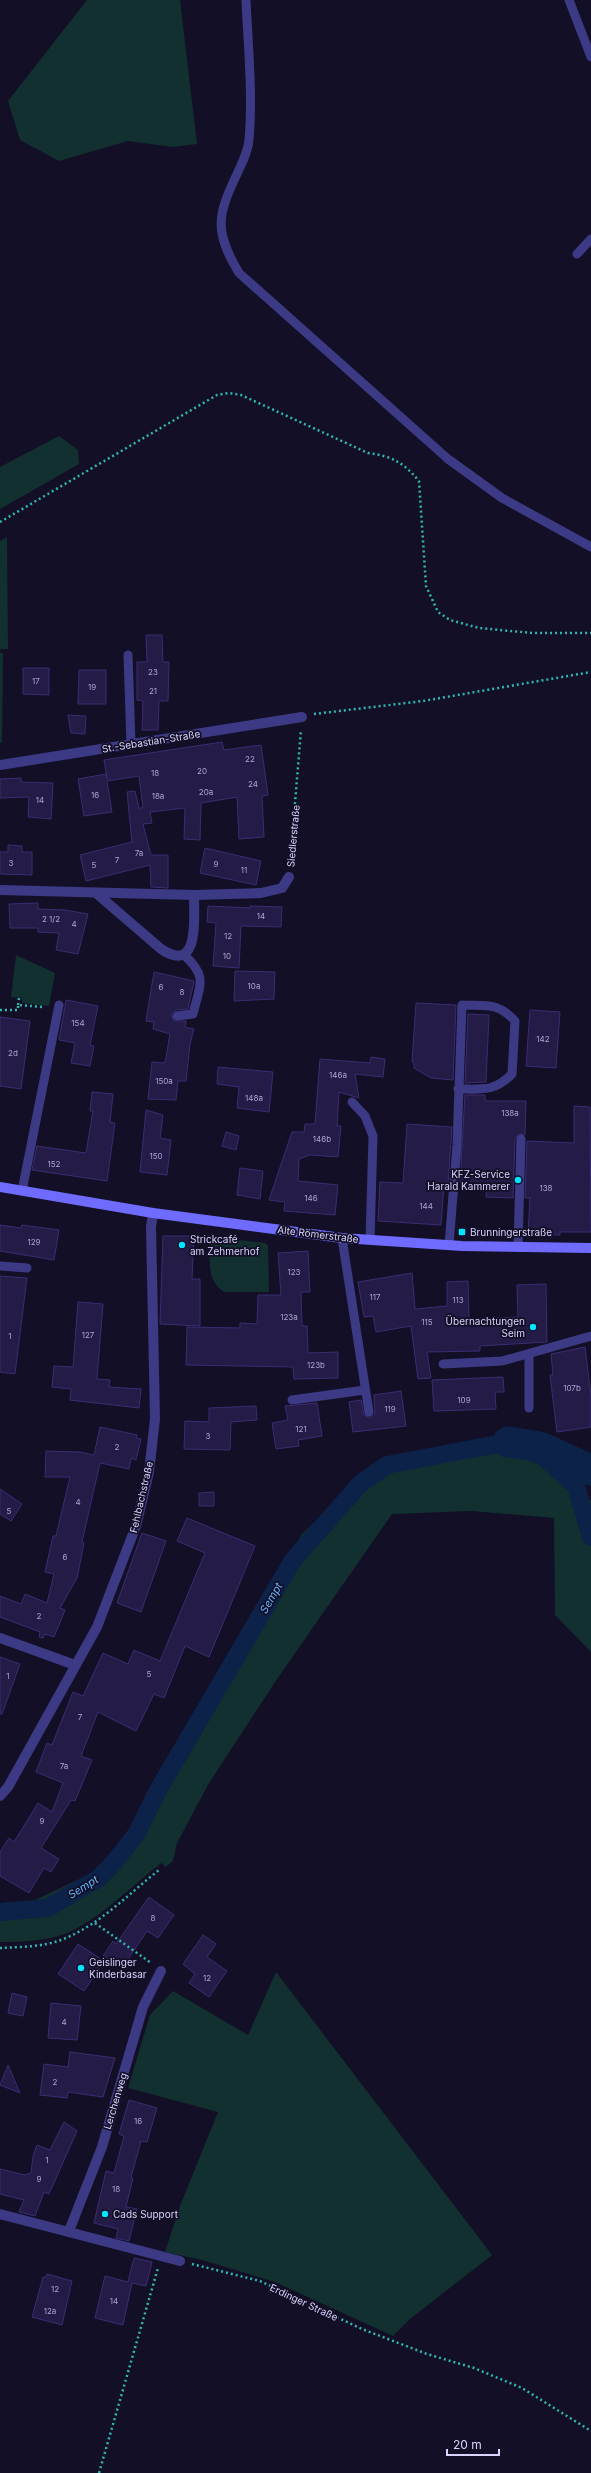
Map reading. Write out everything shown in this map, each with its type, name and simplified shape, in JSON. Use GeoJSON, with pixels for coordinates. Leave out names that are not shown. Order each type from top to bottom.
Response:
{"type":"FeatureCollection","features":[{"type":"Feature","properties":{"kind":"main road","name":"Alte Römerstraße"},"geometry":{"type":"LineString","coordinates":[[0,1187],[153,1213],[342,1238],[449,1245],[591,1249]]}},
{"type":"Feature","properties":{"kind":"street","name":"St.-Sebastian-Straße"},"geometry":{"type":"LineString","coordinates":[[0,765],[302,717]]}},
{"type":"Feature","properties":{"kind":"street","name":"Siedlerstraße"},"geometry":{"type":"LineString","coordinates":[[0,890],[194,895],[275,891],[282,888],[289,876]]}},
{"type":"Feature","properties":{"kind":"street"},"geometry":{"type":"LineString","coordinates":[[96,892],[161,949],[172,956],[184,955],[191,944],[194,895]]}},
{"type":"Feature","properties":{"kind":"street","name":"Fehlbachstraße"},"geometry":{"type":"LineString","coordinates":[[0,1796],[8,1787],[97,1627],[136,1526],[149,1472],[155,1419],[151,1227],[153,1213]]}},
{"type":"Feature","properties":{"kind":"street"},"geometry":{"type":"LineString","coordinates":[[0,1638],[75,1665]]}},
{"type":"Feature","properties":{"kind":"street","name":"Lerchenweg"},"geometry":{"type":"LineString","coordinates":[[69,2231],[102,2147],[143,2007],[161,1971]]}},
{"type":"Feature","properties":{"kind":"street"},"geometry":{"type":"LineString","coordinates":[[0,2214],[180,2261]]}},
{"type":"Feature","properties":{"kind":"lane"},"geometry":{"type":"LineString","coordinates":[[246,0],[250,118],[248,142],[245,157],[221,212],[220,230],[225,250],[239,273],[448,459],[502,498],[591,547]]}},
{"type":"Feature","properties":{"kind":"lane"},"geometry":{"type":"LineString","coordinates":[[568,0],[591,57]]}},
{"type":"Feature","properties":{"kind":"lane"},"geometry":{"type":"LineString","coordinates":[[576,254],[591,239]]}},
{"type":"Feature","properties":{"kind":"lane"},"geometry":{"type":"LineString","coordinates":[[128,655],[131,744]]}},
{"type":"Feature","properties":{"kind":"lane"},"geometry":{"type":"LineString","coordinates":[[177,1016],[194,1014],[201,980],[196,966],[184,955]]}},
{"type":"Feature","properties":{"kind":"lane"},"geometry":{"type":"LineString","coordinates":[[22,1191],[59,1005]]}},
{"type":"Feature","properties":{"kind":"lane"},"geometry":{"type":"LineString","coordinates":[[449,1245],[462,1005],[495,1006],[506,1011],[515,1021],[512,1074],[502,1084],[490,1090],[458,1089]]}},
{"type":"Feature","properties":{"kind":"lane"},"geometry":{"type":"LineString","coordinates":[[352,1102],[365,1116],[373,1136],[370,1240]]}},
{"type":"Feature","properties":{"kind":"lane"},"geometry":{"type":"LineString","coordinates":[[518,1247],[521,1139]]}},
{"type":"Feature","properties":{"kind":"lane"},"geometry":{"type":"LineString","coordinates":[[342,1238],[369,1412]]}},
{"type":"Feature","properties":{"kind":"lane"},"geometry":{"type":"LineString","coordinates":[[0,1266],[27,1268]]}},
{"type":"Feature","properties":{"kind":"lane"},"geometry":{"type":"LineString","coordinates":[[443,1364],[502,1361],[591,1336]]}},
{"type":"Feature","properties":{"kind":"lane"},"geometry":{"type":"LineString","coordinates":[[529,1408],[530,1354]]}},
{"type":"Feature","properties":{"kind":"lane"},"geometry":{"type":"LineString","coordinates":[[292,1400],[365,1390]]}},
{"type":"Feature","properties":{"kind":"path"},"geometry":{"type":"LineString","coordinates":[[0,522],[217,395],[229,393],[241,395],[368,452],[388,455],[410,470],[419,481],[426,586],[438,612],[450,620],[479,628],[532,633],[591,633]]}},
{"type":"Feature","properties":{"kind":"path"},"geometry":{"type":"LineString","coordinates":[[302,717],[437,698],[591,672]]}},
{"type":"Feature","properties":{"kind":"path","name":"Siedlerstraße"},"geometry":{"type":"LineString","coordinates":[[289,876],[302,717]]}},
{"type":"Feature","properties":{"kind":"path"},"geometry":{"type":"LineString","coordinates":[[0,1010],[18,1010],[19,998]]}},
{"type":"Feature","properties":{"kind":"path"},"geometry":{"type":"LineString","coordinates":[[18,1005],[43,1007]]}},
{"type":"Feature","properties":{"kind":"path"},"geometry":{"type":"LineString","coordinates":[[0,1948],[33,1946],[60,1940],[95,1923],[159,1870]]}},
{"type":"Feature","properties":{"kind":"path"},"geometry":{"type":"LineString","coordinates":[[95,1923],[161,1971]]}},
{"type":"Feature","properties":{"kind":"path"},"geometry":{"type":"LineString","coordinates":[[99,2473],[161,2256]]}},
{"type":"Feature","properties":{"kind":"path","name":"Erdinger Straße"},"geometry":{"type":"LineString","coordinates":[[180,2261],[260,2281],[362,2329],[427,2354],[474,2368],[515,2385],[591,2431]]}},
{"type":"Feature","properties":{"kind":"green space"},"geometry":{"type":"Polygon","coordinates":[[[87,0],[180,0],[197,144],[173,147],[128,141],[59,161],[20,140],[8,101],[87,0]]]}},
{"type":"Feature","properties":{"kind":"green space"},"geometry":{"type":"Polygon","coordinates":[[[59,436],[78,450],[79,464],[0,509],[0,467],[59,436]]]}},
{"type":"Feature","properties":{"kind":"green space"},"geometry":{"type":"Polygon","coordinates":[[[7,537],[8,649],[0,649],[0,541],[7,537]]]}},
{"type":"Feature","properties":{"kind":"green space"},"geometry":{"type":"Polygon","coordinates":[[[0,653],[3,653],[2,743],[0,743],[0,653]]]}},
{"type":"Feature","properties":{"kind":"green space"},"geometry":{"type":"Polygon","coordinates":[[[16,955],[55,973],[49,1006],[22,1003],[22,998],[11,997],[16,955]]]}},
{"type":"Feature","properties":{"kind":"green space"},"geometry":{"type":"Polygon","coordinates":[[[211,1237],[265,1243],[268,1246],[269,1292],[224,1292],[218,1287],[211,1274],[210,1268],[211,1237]]]}},
{"type":"Feature","properties":{"kind":"green space"},"geometry":{"type":"Polygon","coordinates":[[[505,1436],[547,1439],[591,1501],[591,1652],[555,1615],[554,1518],[471,1511],[392,1514],[275,1682],[209,1783],[177,1843],[173,1861],[166,1867],[161,1863],[92,1919],[67,1933],[43,1939],[0,1942],[0,1903],[33,1901],[92,1873],[151,1817],[266,1621],[301,1535],[361,1478],[505,1436]]]}},
{"type":"Feature","properties":{"kind":"green space"},"geometry":{"type":"Polygon","coordinates":[[[276,1972],[492,2255],[410,2319],[393,2336],[275,2282],[202,2260],[165,2252],[180,2206],[218,2112],[128,2088],[150,2015],[173,1991],[248,2035],[276,1972]]]}},
{"type":"Feature","properties":{"kind":"water"},"geometry":{"type":"Polygon","coordinates":[[[564,1448],[591,1460],[591,1486],[547,1449],[564,1448]]]}},
{"type":"Feature","properties":{"kind":"building"},"geometry":{"type":"Polygon","coordinates":[[[146,635],[162,635],[163,662],[169,662],[168,701],[159,701],[158,730],[142,730],[143,701],[137,700],[137,662],[147,662],[146,635]]]}},
{"type":"Feature","properties":{"kind":"building"},"geometry":{"type":"Polygon","coordinates":[[[23,668],[49,668],[49,695],[23,694],[23,668]]]}},
{"type":"Feature","properties":{"kind":"building"},"geometry":{"type":"Polygon","coordinates":[[[79,670],[106,670],[106,704],[78,704],[79,670]]]}},
{"type":"Feature","properties":{"kind":"building"},"geometry":{"type":"Polygon","coordinates":[[[68,715],[86,716],[85,734],[71,733],[68,715]]]}},
{"type":"Feature","properties":{"kind":"building"},"geometry":{"type":"Polygon","coordinates":[[[222,742],[224,750],[261,745],[268,795],[262,796],[264,837],[239,839],[237,797],[201,803],[200,840],[184,839],[185,808],[150,812],[152,823],[143,824],[151,855],[168,855],[168,888],[151,887],[150,865],[86,881],[80,855],[132,842],[127,792],[135,791],[139,808],[143,808],[139,776],[107,781],[112,812],[84,816],[78,779],[106,774],[107,779],[104,760],[222,742]]]}},
{"type":"Feature","properties":{"kind":"building"},"geometry":{"type":"Polygon","coordinates":[[[21,778],[21,782],[53,783],[51,819],[28,817],[29,797],[0,798],[0,779],[21,778]]]}},
{"type":"Feature","properties":{"kind":"building"},"geometry":{"type":"Polygon","coordinates":[[[8,845],[22,846],[22,852],[32,852],[32,875],[0,874],[0,852],[8,852],[8,845]]]}},
{"type":"Feature","properties":{"kind":"building"},"geometry":{"type":"Polygon","coordinates":[[[205,848],[261,861],[256,885],[200,873],[205,848]]]}},
{"type":"Feature","properties":{"kind":"building"},"geometry":{"type":"Polygon","coordinates":[[[38,903],[38,909],[65,910],[88,914],[78,954],[56,950],[59,933],[38,932],[38,928],[10,928],[9,904],[38,903]]]}},
{"type":"Feature","properties":{"kind":"building"},"geometry":{"type":"Polygon","coordinates":[[[208,906],[250,908],[250,906],[282,907],[281,927],[241,926],[239,968],[213,966],[216,923],[207,922],[208,906]]]}},
{"type":"Feature","properties":{"kind":"building"},"geometry":{"type":"Polygon","coordinates":[[[235,971],[275,972],[274,999],[234,1001],[235,971]]]}},
{"type":"Feature","properties":{"kind":"building"},"geometry":{"type":"Polygon","coordinates":[[[154,972],[194,981],[188,1009],[176,1010],[171,1014],[174,1021],[186,1021],[185,1027],[194,1029],[190,1044],[186,1081],[178,1081],[176,1100],[148,1099],[152,1062],[165,1063],[170,1034],[153,1029],[154,1022],[146,1021],[154,972]]]}},
{"type":"Feature","properties":{"kind":"building"},"geometry":{"type":"Polygon","coordinates":[[[66,1000],[98,1006],[90,1045],[94,1046],[90,1066],[71,1063],[75,1043],[59,1040],[66,1000]]]}},
{"type":"Feature","properties":{"kind":"building"},"geometry":{"type":"Polygon","coordinates":[[[416,1003],[456,1005],[453,1080],[431,1078],[414,1068],[414,1063],[412,1062],[416,1003]]]}},
{"type":"Feature","properties":{"kind":"building"},"geometry":{"type":"Polygon","coordinates":[[[530,1010],[560,1012],[556,1068],[526,1066],[530,1010]]]}},
{"type":"Feature","properties":{"kind":"building"},"geometry":{"type":"Polygon","coordinates":[[[468,1014],[489,1015],[486,1082],[465,1083],[468,1014]]]}},
{"type":"Feature","properties":{"kind":"building"},"geometry":{"type":"Polygon","coordinates":[[[0,1017],[30,1021],[21,1089],[0,1086],[0,1017]]]}},
{"type":"Feature","properties":{"kind":"building"},"geometry":{"type":"Polygon","coordinates":[[[371,1057],[385,1059],[383,1077],[355,1074],[359,1098],[339,1092],[337,1126],[341,1126],[338,1157],[310,1155],[299,1159],[298,1181],[338,1185],[335,1215],[284,1211],[285,1202],[269,1200],[292,1132],[304,1132],[305,1124],[315,1124],[320,1059],[370,1063],[371,1057]]]}},
{"type":"Feature","properties":{"kind":"building"},"geometry":{"type":"Polygon","coordinates":[[[218,1067],[273,1072],[269,1112],[237,1108],[239,1087],[217,1084],[218,1067]]]}},
{"type":"Feature","properties":{"kind":"building"},"geometry":{"type":"Polygon","coordinates":[[[92,1092],[113,1094],[110,1122],[115,1123],[107,1181],[32,1170],[37,1146],[86,1153],[93,1111],[90,1111],[92,1092]]]}},
{"type":"Feature","properties":{"kind":"building"},"geometry":{"type":"Polygon","coordinates":[[[465,1095],[485,1095],[485,1101],[526,1101],[525,1135],[519,1134],[515,1139],[513,1198],[486,1197],[487,1184],[460,1183],[465,1095]]]}},
{"type":"Feature","properties":{"kind":"building"},"geometry":{"type":"Polygon","coordinates":[[[574,1106],[590,1107],[591,1232],[560,1232],[560,1235],[528,1234],[530,1198],[525,1198],[527,1141],[574,1143],[574,1106]]]}},
{"type":"Feature","properties":{"kind":"building"},"geometry":{"type":"Polygon","coordinates":[[[146,1110],[163,1115],[160,1138],[171,1140],[167,1175],[140,1172],[146,1110]]]}},
{"type":"Feature","properties":{"kind":"building"},"geometry":{"type":"Polygon","coordinates":[[[407,1124],[452,1127],[448,1183],[444,1183],[441,1225],[378,1221],[380,1182],[403,1183],[407,1124]]]}},
{"type":"Feature","properties":{"kind":"building"},"geometry":{"type":"Polygon","coordinates":[[[226,1132],[239,1136],[236,1150],[222,1146],[226,1132]]]}},
{"type":"Feature","properties":{"kind":"building"},"geometry":{"type":"Polygon","coordinates":[[[240,1168],[263,1171],[260,1199],[237,1195],[240,1168]]]}},
{"type":"Feature","properties":{"kind":"building"},"geometry":{"type":"Polygon","coordinates":[[[0,1225],[21,1228],[22,1225],[59,1230],[54,1260],[0,1251],[0,1225]]]}},
{"type":"Feature","properties":{"kind":"building"},"geometry":{"type":"Polygon","coordinates":[[[163,1236],[194,1236],[192,1279],[200,1279],[200,1326],[160,1324],[163,1236]]]}},
{"type":"Feature","properties":{"kind":"building"},"geometry":{"type":"Polygon","coordinates":[[[308,1251],[310,1292],[301,1292],[302,1326],[307,1326],[308,1353],[338,1352],[338,1378],[294,1379],[293,1367],[186,1365],[187,1327],[240,1328],[240,1323],[257,1324],[258,1295],[281,1295],[278,1253],[308,1251]]]}},
{"type":"Feature","properties":{"kind":"building"},"geometry":{"type":"Polygon","coordinates":[[[412,1273],[415,1309],[447,1306],[447,1282],[468,1281],[469,1319],[518,1317],[517,1285],[546,1284],[547,1342],[480,1346],[480,1351],[427,1352],[431,1378],[418,1379],[411,1326],[376,1332],[373,1316],[364,1317],[358,1282],[412,1273]]]}},
{"type":"Feature","properties":{"kind":"building"},"geometry":{"type":"Polygon","coordinates":[[[0,1276],[27,1278],[15,1374],[0,1372],[0,1276]]]}},
{"type":"Feature","properties":{"kind":"building"},"geometry":{"type":"Polygon","coordinates":[[[78,1302],[103,1304],[97,1379],[110,1380],[109,1387],[141,1389],[139,1408],[70,1400],[71,1389],[52,1387],[54,1366],[73,1367],[78,1302]]]}},
{"type":"Feature","properties":{"kind":"building"},"geometry":{"type":"Polygon","coordinates":[[[585,1347],[591,1397],[591,1427],[557,1432],[550,1375],[553,1375],[551,1354],[585,1347]]]}},
{"type":"Feature","properties":{"kind":"building"},"geometry":{"type":"Polygon","coordinates":[[[503,1377],[504,1392],[495,1392],[496,1409],[434,1411],[432,1380],[503,1377]]]}},
{"type":"Feature","properties":{"kind":"building"},"geometry":{"type":"Polygon","coordinates":[[[401,1391],[406,1426],[353,1432],[349,1402],[361,1400],[364,1415],[370,1418],[375,1414],[374,1395],[401,1391]]]}},
{"type":"Feature","properties":{"kind":"building"},"geometry":{"type":"Polygon","coordinates":[[[317,1403],[322,1436],[298,1440],[299,1446],[276,1449],[272,1423],[288,1420],[285,1406],[317,1403]]]}},
{"type":"Feature","properties":{"kind":"building"},"geometry":{"type":"Polygon","coordinates":[[[256,1406],[257,1420],[231,1422],[230,1450],[184,1449],[185,1421],[209,1422],[209,1408],[256,1406]]]}},
{"type":"Feature","properties":{"kind":"building"},"geometry":{"type":"Polygon","coordinates":[[[100,1427],[137,1435],[136,1438],[141,1439],[136,1460],[131,1458],[129,1469],[100,1463],[82,1542],[84,1543],[77,1578],[60,1608],[65,1610],[54,1637],[45,1634],[43,1638],[39,1637],[40,1632],[0,1617],[0,1596],[21,1604],[25,1594],[47,1603],[54,1574],[45,1572],[53,1536],[56,1536],[70,1477],[45,1477],[46,1451],[80,1452],[94,1455],[100,1427]]]}},
{"type":"Feature","properties":{"kind":"building"},"geometry":{"type":"Polygon","coordinates":[[[0,1489],[22,1504],[11,1521],[0,1514],[0,1489]]]}},
{"type":"Feature","properties":{"kind":"building"},"geometry":{"type":"Polygon","coordinates":[[[214,1492],[214,1506],[199,1506],[199,1493],[214,1492]]]}},
{"type":"Feature","properties":{"kind":"building"},"geometry":{"type":"Polygon","coordinates":[[[187,1518],[255,1546],[209,1657],[185,1646],[164,1698],[154,1694],[136,1731],[98,1712],[81,1756],[92,1760],[75,1801],[71,1800],[41,1848],[59,1859],[51,1872],[44,1868],[29,1893],[0,1876],[0,1852],[9,1838],[14,1842],[38,1803],[52,1812],[63,1783],[36,1772],[47,1743],[52,1745],[73,1692],[83,1696],[103,1653],[128,1664],[134,1650],[160,1661],[205,1553],[177,1541],[187,1518]]]}},
{"type":"Feature","properties":{"kind":"building"},"geometry":{"type":"Polygon","coordinates":[[[142,1533],[166,1541],[141,1612],[117,1603],[142,1533]]]}},
{"type":"Feature","properties":{"kind":"building"},"geometry":{"type":"Polygon","coordinates":[[[0,1657],[20,1664],[2,1714],[0,1714],[0,1657]]]}},
{"type":"Feature","properties":{"kind":"building"},"geometry":{"type":"Polygon","coordinates":[[[149,1897],[174,1915],[158,1938],[147,1931],[122,1968],[103,1956],[113,1941],[116,1944],[149,1897]]]}},
{"type":"Feature","properties":{"kind":"building"},"geometry":{"type":"Polygon","coordinates":[[[203,1935],[216,1944],[207,1957],[227,1971],[209,1997],[189,1983],[195,1974],[183,1964],[203,1935]]]}},
{"type":"Feature","properties":{"kind":"building"},"geometry":{"type":"Polygon","coordinates":[[[78,1944],[104,1961],[84,1991],[58,1974],[78,1944]]]}},
{"type":"Feature","properties":{"kind":"building"},"geometry":{"type":"Polygon","coordinates":[[[12,1993],[27,1997],[23,2016],[8,2013],[12,1993]]]}},
{"type":"Feature","properties":{"kind":"building"},"geometry":{"type":"Polygon","coordinates":[[[51,2003],[81,2006],[77,2040],[48,2038],[51,2003]]]}},
{"type":"Feature","properties":{"kind":"building"},"geometry":{"type":"Polygon","coordinates":[[[70,2052],[115,2058],[103,2097],[68,2092],[67,2098],[40,2095],[44,2064],[68,2067],[70,2052]]]}},
{"type":"Feature","properties":{"kind":"building"},"geometry":{"type":"Polygon","coordinates":[[[8,2065],[20,2093],[0,2085],[8,2065]]]}},
{"type":"Feature","properties":{"kind":"building"},"geometry":{"type":"Polygon","coordinates":[[[129,2100],[157,2108],[147,2142],[141,2141],[131,2177],[133,2178],[126,2207],[137,2209],[129,2241],[116,2238],[118,2229],[94,2223],[106,2171],[114,2173],[124,2136],[119,2134],[129,2100]]]}},
{"type":"Feature","properties":{"kind":"building"},"geometry":{"type":"Polygon","coordinates":[[[64,2122],[77,2131],[49,2194],[44,2192],[35,2216],[19,2212],[24,2200],[0,2194],[0,2169],[25,2175],[31,2173],[33,2156],[37,2145],[50,2150],[64,2122]]]}},
{"type":"Feature","properties":{"kind":"building"},"geometry":{"type":"Polygon","coordinates":[[[134,2258],[152,2262],[146,2286],[132,2283],[123,2325],[95,2318],[105,2276],[128,2282],[134,2258]]]}},
{"type":"Feature","properties":{"kind":"building"},"geometry":{"type":"Polygon","coordinates":[[[47,2274],[72,2281],[62,2325],[32,2317],[43,2277],[46,2277],[47,2274]]]}},
{"type":"Feature","properties":{"kind":"waterway","name":"Sempt"},"geometry":{"type":"LineString","coordinates":[[0,1912],[48,1908],[99,1878],[116,1860],[137,1833],[157,1792],[293,1560],[361,1483],[387,1465],[508,1442],[544,1457],[576,1486],[591,1537]]}},
{"type":"Feature","properties":{"kind":"waterway"},"geometry":{"type":"LineString","coordinates":[[508,1442],[540,1447],[591,1470]]}},
{"type":"Feature","properties":{"kind":"place","name":"KFZ-Service Harald Kammerer"},"geometry":{"type":"Point","coordinates":[518,1180]}},
{"type":"Feature","properties":{"kind":"place","name":"Brunningerstraße"},"geometry":{"type":"Point","coordinates":[462,1232]}},
{"type":"Feature","properties":{"kind":"place","name":"Strickcafé am Zehmerhof"},"geometry":{"type":"Point","coordinates":[182,1245]}},
{"type":"Feature","properties":{"kind":"place","name":"Übernachtungen Seim"},"geometry":{"type":"Point","coordinates":[533,1327]}},
{"type":"Feature","properties":{"kind":"place","name":"Geislinger Kinderbasar"},"geometry":{"type":"Point","coordinates":[81,1968]}},
{"type":"Feature","properties":{"kind":"place","name":"Cads Support"},"geometry":{"type":"Point","coordinates":[105,2214]}}]}
